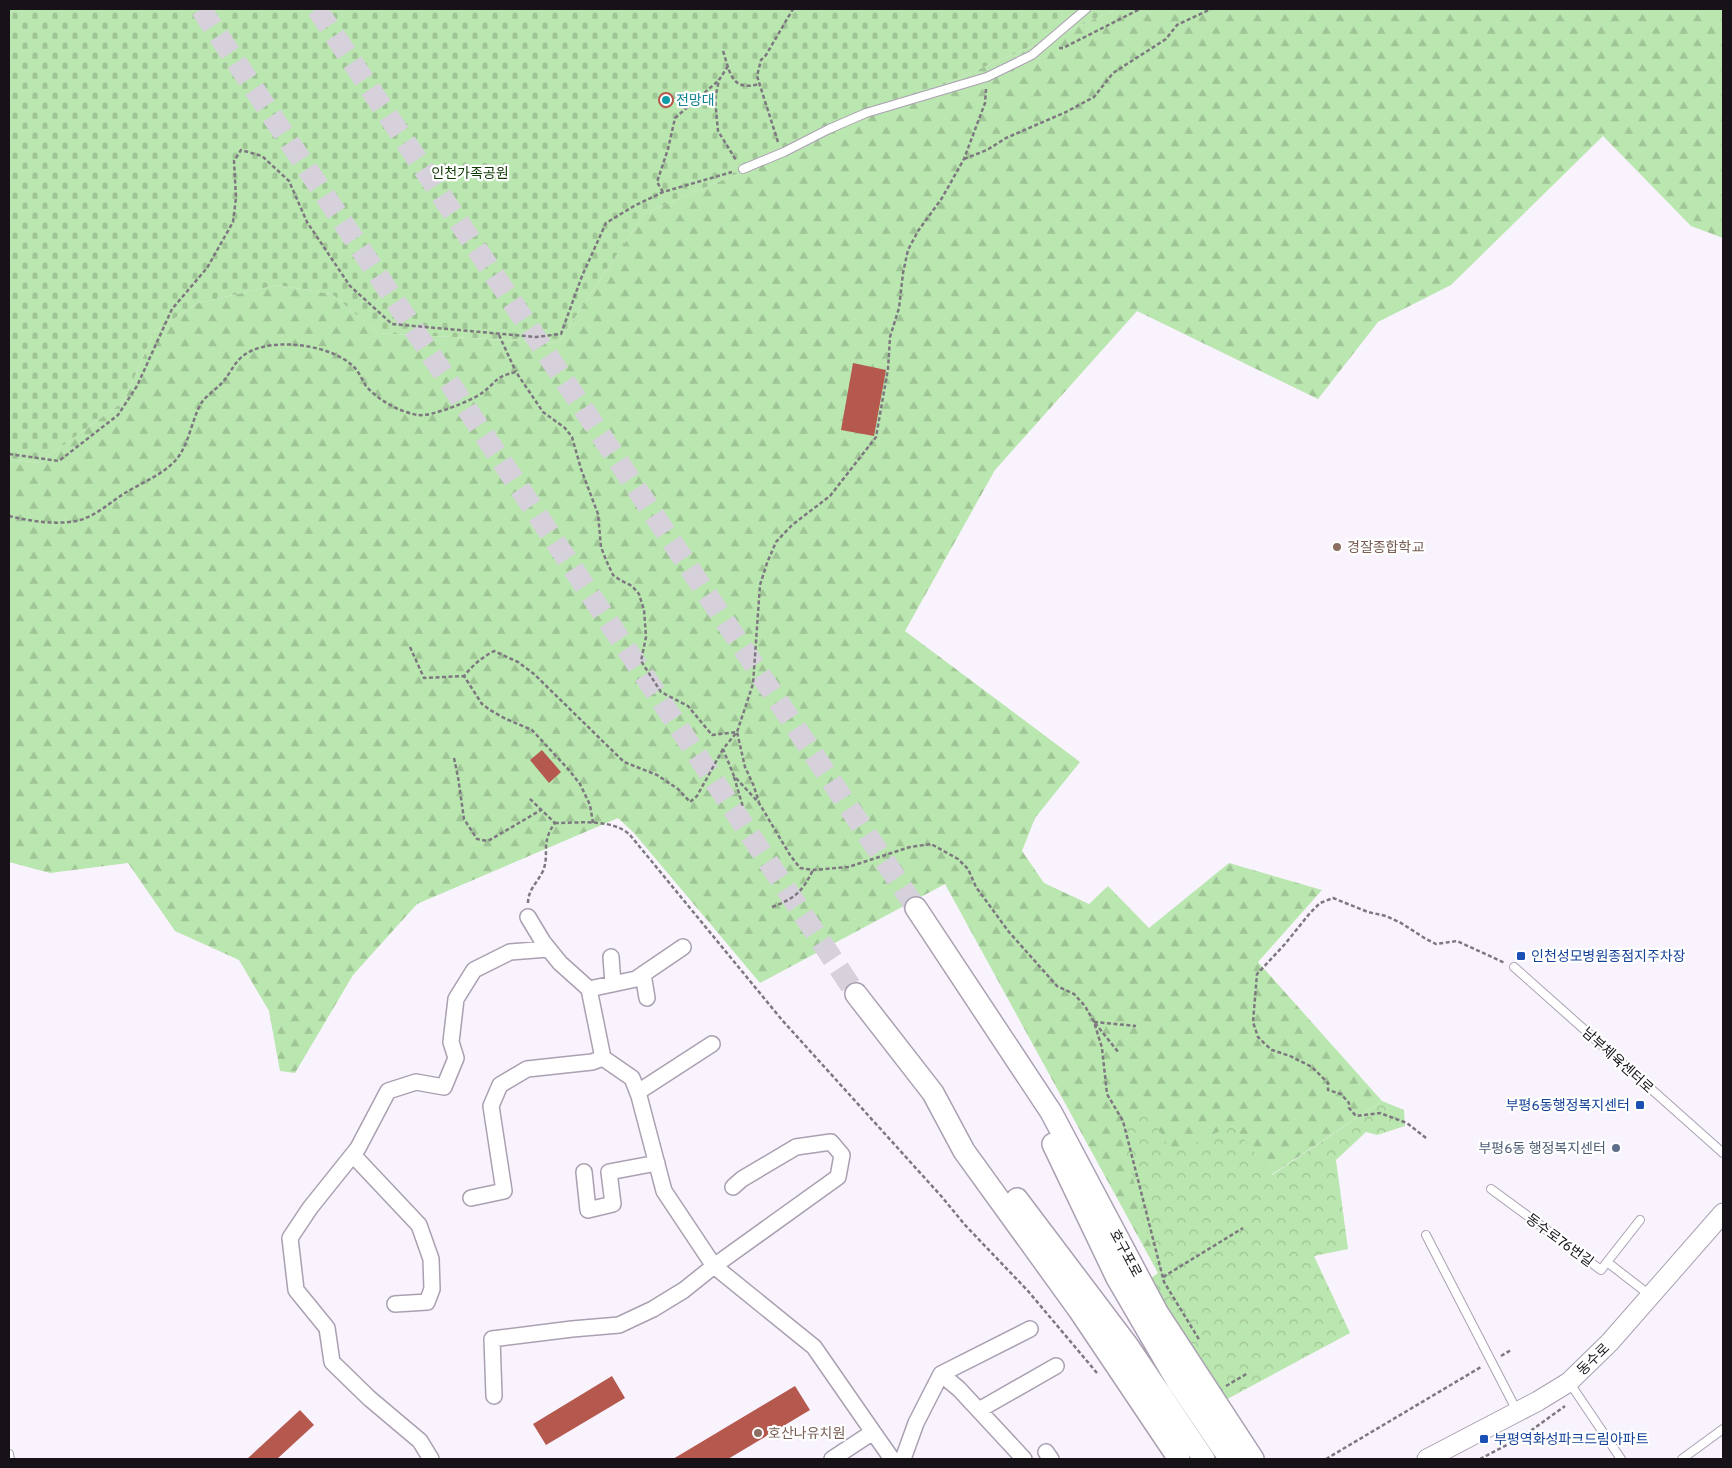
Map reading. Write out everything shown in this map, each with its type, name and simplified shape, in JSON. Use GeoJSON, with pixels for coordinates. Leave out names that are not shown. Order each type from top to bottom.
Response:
{"type":"FeatureCollection","features":[{"type":"Feature","properties":{"kind":"main road","name":"호구포로"},"geometry":{"type":"LineString","coordinates":[[916,908],[1051,1112],[1157,1312],[1253,1459]]}},
{"type":"Feature","properties":{"kind":"main road"},"geometry":{"type":"LineString","coordinates":[[856,994],[933,1093],[975,1143],[1128,1346],[1204,1459]]}},
{"type":"Feature","properties":{"kind":"main road","name":"호구포로"},"geometry":{"type":"LineString","coordinates":[[1005,1043],[1117,1278],[1177,1381],[1230,1459]]}},
{"type":"Feature","properties":{"kind":"main road"},"geometry":{"type":"LineString","coordinates":[[933,1093],[964,1151],[1079,1310],[1179,1459]]}},
{"type":"Feature","properties":{"kind":"street"},"geometry":{"type":"LineString","coordinates":[[528,917],[548,949],[560,963],[589,988],[602,1058],[632,1078],[638,1092],[664,1191],[714,1266],[814,1347],[892,1459]]}},
{"type":"Feature","properties":{"kind":"street"},"geometry":{"type":"LineString","coordinates":[[589,988],[636,979],[683,947]]}},
{"type":"Feature","properties":{"kind":"street"},"geometry":{"type":"LineString","coordinates":[[431,1459],[420,1441],[368,1398],[332,1362],[327,1328],[296,1290],[290,1238],[310,1208],[353,1155],[374,1121],[388,1091],[416,1082],[444,1087],[456,1058],[452,1042],[456,999],[474,970],[510,952],[548,949]]}},
{"type":"Feature","properties":{"kind":"street"},"geometry":{"type":"LineString","coordinates":[[611,957],[613,984]]}},
{"type":"Feature","properties":{"kind":"street"},"geometry":{"type":"LineString","coordinates":[[643,974],[647,998]]}},
{"type":"Feature","properties":{"kind":"street"},"geometry":{"type":"LineString","coordinates":[[638,1092],[712,1044]]}},
{"type":"Feature","properties":{"kind":"street"},"geometry":{"type":"LineString","coordinates":[[471,1198],[504,1191],[490,1106],[500,1085],[527,1069],[592,1062],[602,1058]]}},
{"type":"Feature","properties":{"kind":"street"},"geometry":{"type":"LineString","coordinates":[[494,1396],[492,1339],[619,1325],[653,1309],[684,1290],[714,1266],[838,1177],[842,1155],[832,1142],[796,1147],[742,1179],[733,1187]]}},
{"type":"Feature","properties":{"kind":"street"},"geometry":{"type":"LineString","coordinates":[[353,1155],[419,1225],[431,1259],[432,1289],[427,1302],[395,1304]]}},
{"type":"Feature","properties":{"kind":"street"},"geometry":{"type":"LineString","coordinates":[[584,1172],[588,1210],[613,1204],[609,1172],[657,1163]]}},
{"type":"Feature","properties":{"kind":"street","name":"동수로"},"geometry":{"type":"LineString","coordinates":[[1427,1459],[1518,1411],[1574,1389],[1610,1342],[1723,1213]]}},
{"type":"Feature","properties":{"kind":"street"},"geometry":{"type":"LineString","coordinates":[[903,1459],[916,1423],[942,1374],[1030,1329]]}},
{"type":"Feature","properties":{"kind":"street"},"geometry":{"type":"LineString","coordinates":[[979,1410],[1056,1366]]}},
{"type":"Feature","properties":{"kind":"street"},"geometry":{"type":"LineString","coordinates":[[942,1374],[959,1389],[1024,1459]]}},
{"type":"Feature","properties":{"kind":"street"},"geometry":{"type":"LineString","coordinates":[[832,1459],[873,1432]]}},
{"type":"Feature","properties":{"kind":"lane"},"geometry":{"type":"LineString","coordinates":[[743,168],[784,152],[866,113],[988,77],[1032,55],[1086,9]]}},
{"type":"Feature","properties":{"kind":"lane","name":"남부체육센터로"},"geometry":{"type":"LineString","coordinates":[[1514,967],[1723,1153]]}},
{"type":"Feature","properties":{"kind":"lane","name":"동수로76번길"},"geometry":{"type":"LineString","coordinates":[[1490,1189],[1601,1270],[1607,1262],[1650,1296]]}},
{"type":"Feature","properties":{"kind":"lane"},"geometry":{"type":"LineString","coordinates":[[1607,1262],[1640,1220]]}},
{"type":"Feature","properties":{"kind":"lane"},"geometry":{"type":"LineString","coordinates":[[1426,1236],[1518,1411]]}},
{"type":"Feature","properties":{"kind":"lane"},"geometry":{"type":"LineString","coordinates":[[1574,1389],[1621,1459]]}},
{"type":"Feature","properties":{"kind":"lane"},"geometry":{"type":"LineString","coordinates":[[1682,1459],[1723,1429]]}},
{"type":"Feature","properties":{"kind":"lane"},"geometry":{"type":"LineString","coordinates":[[9,1454],[10,1459]]}},
{"type":"Feature","properties":{"kind":"path"},"geometry":{"type":"LineString","coordinates":[[784,152],[776,139],[757,76],[761,60],[766,55],[793,9]]}},
{"type":"Feature","properties":{"kind":"path"},"geometry":{"type":"LineString","coordinates":[[1043,45],[1064,48],[1140,9]]}},
{"type":"Feature","properties":{"kind":"path"},"geometry":{"type":"LineString","coordinates":[[964,159],[987,150],[1006,138],[1094,98],[1113,73],[1166,39],[1177,25],[1211,9]]}},
{"type":"Feature","properties":{"kind":"path"},"geometry":{"type":"LineString","coordinates":[[723,51],[732,77],[737,84],[748,87],[759,84]]}},
{"type":"Feature","properties":{"kind":"path"},"geometry":{"type":"LineString","coordinates":[[663,192],[657,182],[668,149],[675,118],[719,80],[728,66]]}},
{"type":"Feature","properties":{"kind":"path"},"geometry":{"type":"LineString","coordinates":[[464,676],[472,665],[494,651],[518,662],[538,678],[624,762],[657,775],[678,790],[690,802],[697,796],[736,732],[753,684],[760,584],[776,542],[792,525],[830,496],[876,437],[888,369],[890,337],[899,308],[908,250],[918,231],[942,198],[964,159],[985,103],[988,77]]}},
{"type":"Feature","properties":{"kind":"path"},"geometry":{"type":"LineString","coordinates":[[9,454],[59,460],[118,415],[137,386],[172,310],[207,268],[233,222],[236,198],[234,161],[241,150],[262,156],[289,181],[307,222],[350,286],[392,324],[536,337],[561,334],[582,276],[606,223],[634,206],[663,192],[743,168],[729,150],[718,131],[715,99],[719,80]]}},
{"type":"Feature","properties":{"kind":"path"},"geometry":{"type":"LineString","coordinates":[[498,334],[516,372],[543,412],[566,428],[572,437],[581,469],[598,514],[601,547],[606,560],[613,575],[632,586],[639,594],[644,610],[646,637],[641,661],[661,692],[688,706],[712,735],[736,732]]}},
{"type":"Feature","properties":{"kind":"path"},"geometry":{"type":"LineString","coordinates":[[9,516],[32,521],[76,521],[91,516],[126,492],[159,474],[182,452],[202,403],[222,383],[240,356],[253,349],[280,344],[317,348],[335,354],[354,367],[366,386],[379,398],[401,410],[420,415],[444,411],[481,394],[500,376],[516,372]]}},
{"type":"Feature","properties":{"kind":"path"},"geometry":{"type":"LineString","coordinates":[[410,647],[424,678],[464,676]]}},
{"type":"Feature","properties":{"kind":"path"},"geometry":{"type":"LineString","coordinates":[[464,676],[478,698],[490,710],[532,730],[569,770],[580,784],[590,805],[593,823]]}},
{"type":"Feature","properties":{"kind":"path"},"geometry":{"type":"LineString","coordinates":[[736,732],[745,767],[759,803]]}},
{"type":"Feature","properties":{"kind":"path"},"geometry":{"type":"LineString","coordinates":[[724,749],[743,807]]}},
{"type":"Feature","properties":{"kind":"path"},"geometry":{"type":"LineString","coordinates":[[454,758],[464,819],[477,838],[488,841],[540,810]]}},
{"type":"Feature","properties":{"kind":"path"},"geometry":{"type":"LineString","coordinates":[[734,776],[759,803],[790,855],[800,868],[813,870],[848,867],[921,845],[931,844],[958,860],[968,869],[976,887],[1009,932],[1057,986],[1074,994],[1119,1052]]}},
{"type":"Feature","properties":{"kind":"path"},"geometry":{"type":"LineString","coordinates":[[529,798],[555,823],[593,823],[618,827],[630,835],[782,1020],[965,1225],[1028,1291],[1097,1373]]}},
{"type":"Feature","properties":{"kind":"path"},"geometry":{"type":"LineString","coordinates":[[528,917],[528,899],[531,889],[543,871],[547,838],[555,823]]}},
{"type":"Feature","properties":{"kind":"path"},"geometry":{"type":"LineString","coordinates":[[772,907],[803,890],[813,870]]}},
{"type":"Feature","properties":{"kind":"path"},"geometry":{"type":"LineString","coordinates":[[1426,1138],[1407,1124],[1380,1113],[1356,1116],[1349,1108],[1349,1103],[1341,1094],[1328,1090],[1328,1084],[1312,1067],[1290,1056],[1272,1050],[1265,1044],[1258,1037],[1253,1022],[1257,974],[1310,913],[1320,903],[1333,898],[1368,912],[1401,922],[1436,944],[1457,941],[1514,967]]}},
{"type":"Feature","properties":{"kind":"path"},"geometry":{"type":"LineString","coordinates":[[1094,1022],[1136,1026]]}},
{"type":"Feature","properties":{"kind":"path"},"geometry":{"type":"LineString","coordinates":[[1094,1022],[1102,1048],[1108,1094],[1123,1122],[1164,1277],[1243,1228]]}},
{"type":"Feature","properties":{"kind":"path"},"geometry":{"type":"LineString","coordinates":[[1326,1459],[1511,1350]]}},
{"type":"Feature","properties":{"kind":"path"},"geometry":{"type":"LineString","coordinates":[[1226,1386],[1248,1373]]}},
{"type":"Feature","properties":{"kind":"path"},"geometry":{"type":"LineString","coordinates":[[1480,1459],[1522,1437],[1574,1389]]}},
{"type":"Feature","properties":{"kind":"green space","name":"인천가족공원"},"geometry":{"type":"Polygon","coordinates":[[[9,9],[1118,9],[644,214],[558,343],[378,333],[332,294],[277,285],[198,303],[154,332],[124,401],[39,463],[9,459],[9,9]]]}},
{"type":"Feature","properties":{"kind":"green space"},"geometry":{"type":"Polygon","coordinates":[[[1118,9],[1723,9],[1723,238],[1691,226],[1603,136],[1451,285],[1378,322],[1318,399],[1137,311],[995,470],[905,631],[1080,762],[1035,818],[1022,851],[1044,883],[1089,904],[1108,886],[1149,928],[1229,863],[1322,890],[1258,962],[1382,1101],[1271,1175],[1233,1125],[1158,1273],[945,884],[760,983],[634,833],[618,818],[417,904],[353,975],[295,1073],[280,1071],[269,1011],[239,960],[175,931],[128,863],[50,873],[9,862],[9,459],[39,463],[124,401],[154,332],[198,303],[277,285],[332,294],[378,333],[558,343],[644,214],[1118,9]]]}},
{"type":"Feature","properties":{"kind":"green space"},"geometry":{"type":"Polygon","coordinates":[[[1382,1101],[1404,1110],[1405,1126],[1377,1135],[1366,1132],[1336,1160],[1348,1249],[1314,1256],[1350,1333],[1220,1403],[1147,1281],[1158,1273],[1119,1126],[1148,1112],[1173,1153],[1233,1125],[1272,1175],[1382,1101]]]}},
{"type":"Feature","properties":{"kind":"building","name":"전망대"},"geometry":{"type":"Polygon","coordinates":[[[666,92],[672,94],[674,100],[672,106],[666,108],[660,106],[658,100],[660,94],[666,92]]]}},
{"type":"Feature","properties":{"kind":"building"},"geometry":{"type":"Polygon","coordinates":[[[853,363],[886,370],[874,436],[841,430],[853,363]]]}},
{"type":"Feature","properties":{"kind":"building"},"geometry":{"type":"Polygon","coordinates":[[[542,750],[561,772],[549,783],[530,760],[542,750]]]}},
{"type":"Feature","properties":{"kind":"building"},"geometry":{"type":"Polygon","coordinates":[[[612,1376],[625,1398],[546,1445],[533,1424],[612,1376]]]}},
{"type":"Feature","properties":{"kind":"building"},"geometry":{"type":"Polygon","coordinates":[[[795,1386],[810,1410],[728,1459],[673,1459],[795,1386]]]}},
{"type":"Feature","properties":{"kind":"building"},"geometry":{"type":"Polygon","coordinates":[[[300,1410],[314,1425],[277,1459],[247,1459],[300,1410]]]}},
{"type":"Feature","properties":{"kind":"tunnel"},"geometry":{"type":"LineString","coordinates":[[201,9],[856,994]]}},
{"type":"Feature","properties":{"kind":"tunnel"},"geometry":{"type":"LineString","coordinates":[[317,9],[916,908]]}},
{"type":"Feature","properties":{"kind":"place","name":"전망대"},"geometry":{"type":"Point","coordinates":[666,100]}},
{"type":"Feature","properties":{"kind":"place","name":"경잘종합학교"},"geometry":{"type":"Point","coordinates":[1337,547]}},
{"type":"Feature","properties":{"kind":"place","name":"인천성모병원종점지주차장"},"geometry":{"type":"Point","coordinates":[1521,956]}},
{"type":"Feature","properties":{"kind":"place","name":"부평6동행정복지센터"},"geometry":{"type":"Point","coordinates":[1640,1105]}},
{"type":"Feature","properties":{"kind":"place","name":"부평6동 행정복지센터"},"geometry":{"type":"Point","coordinates":[1616,1148]}},
{"type":"Feature","properties":{"kind":"place","name":"호산나유치원"},"geometry":{"type":"Point","coordinates":[758,1433]}},
{"type":"Feature","properties":{"kind":"place","name":"부평역화성파크드림아파트"},"geometry":{"type":"Point","coordinates":[1484,1439]}}]}
